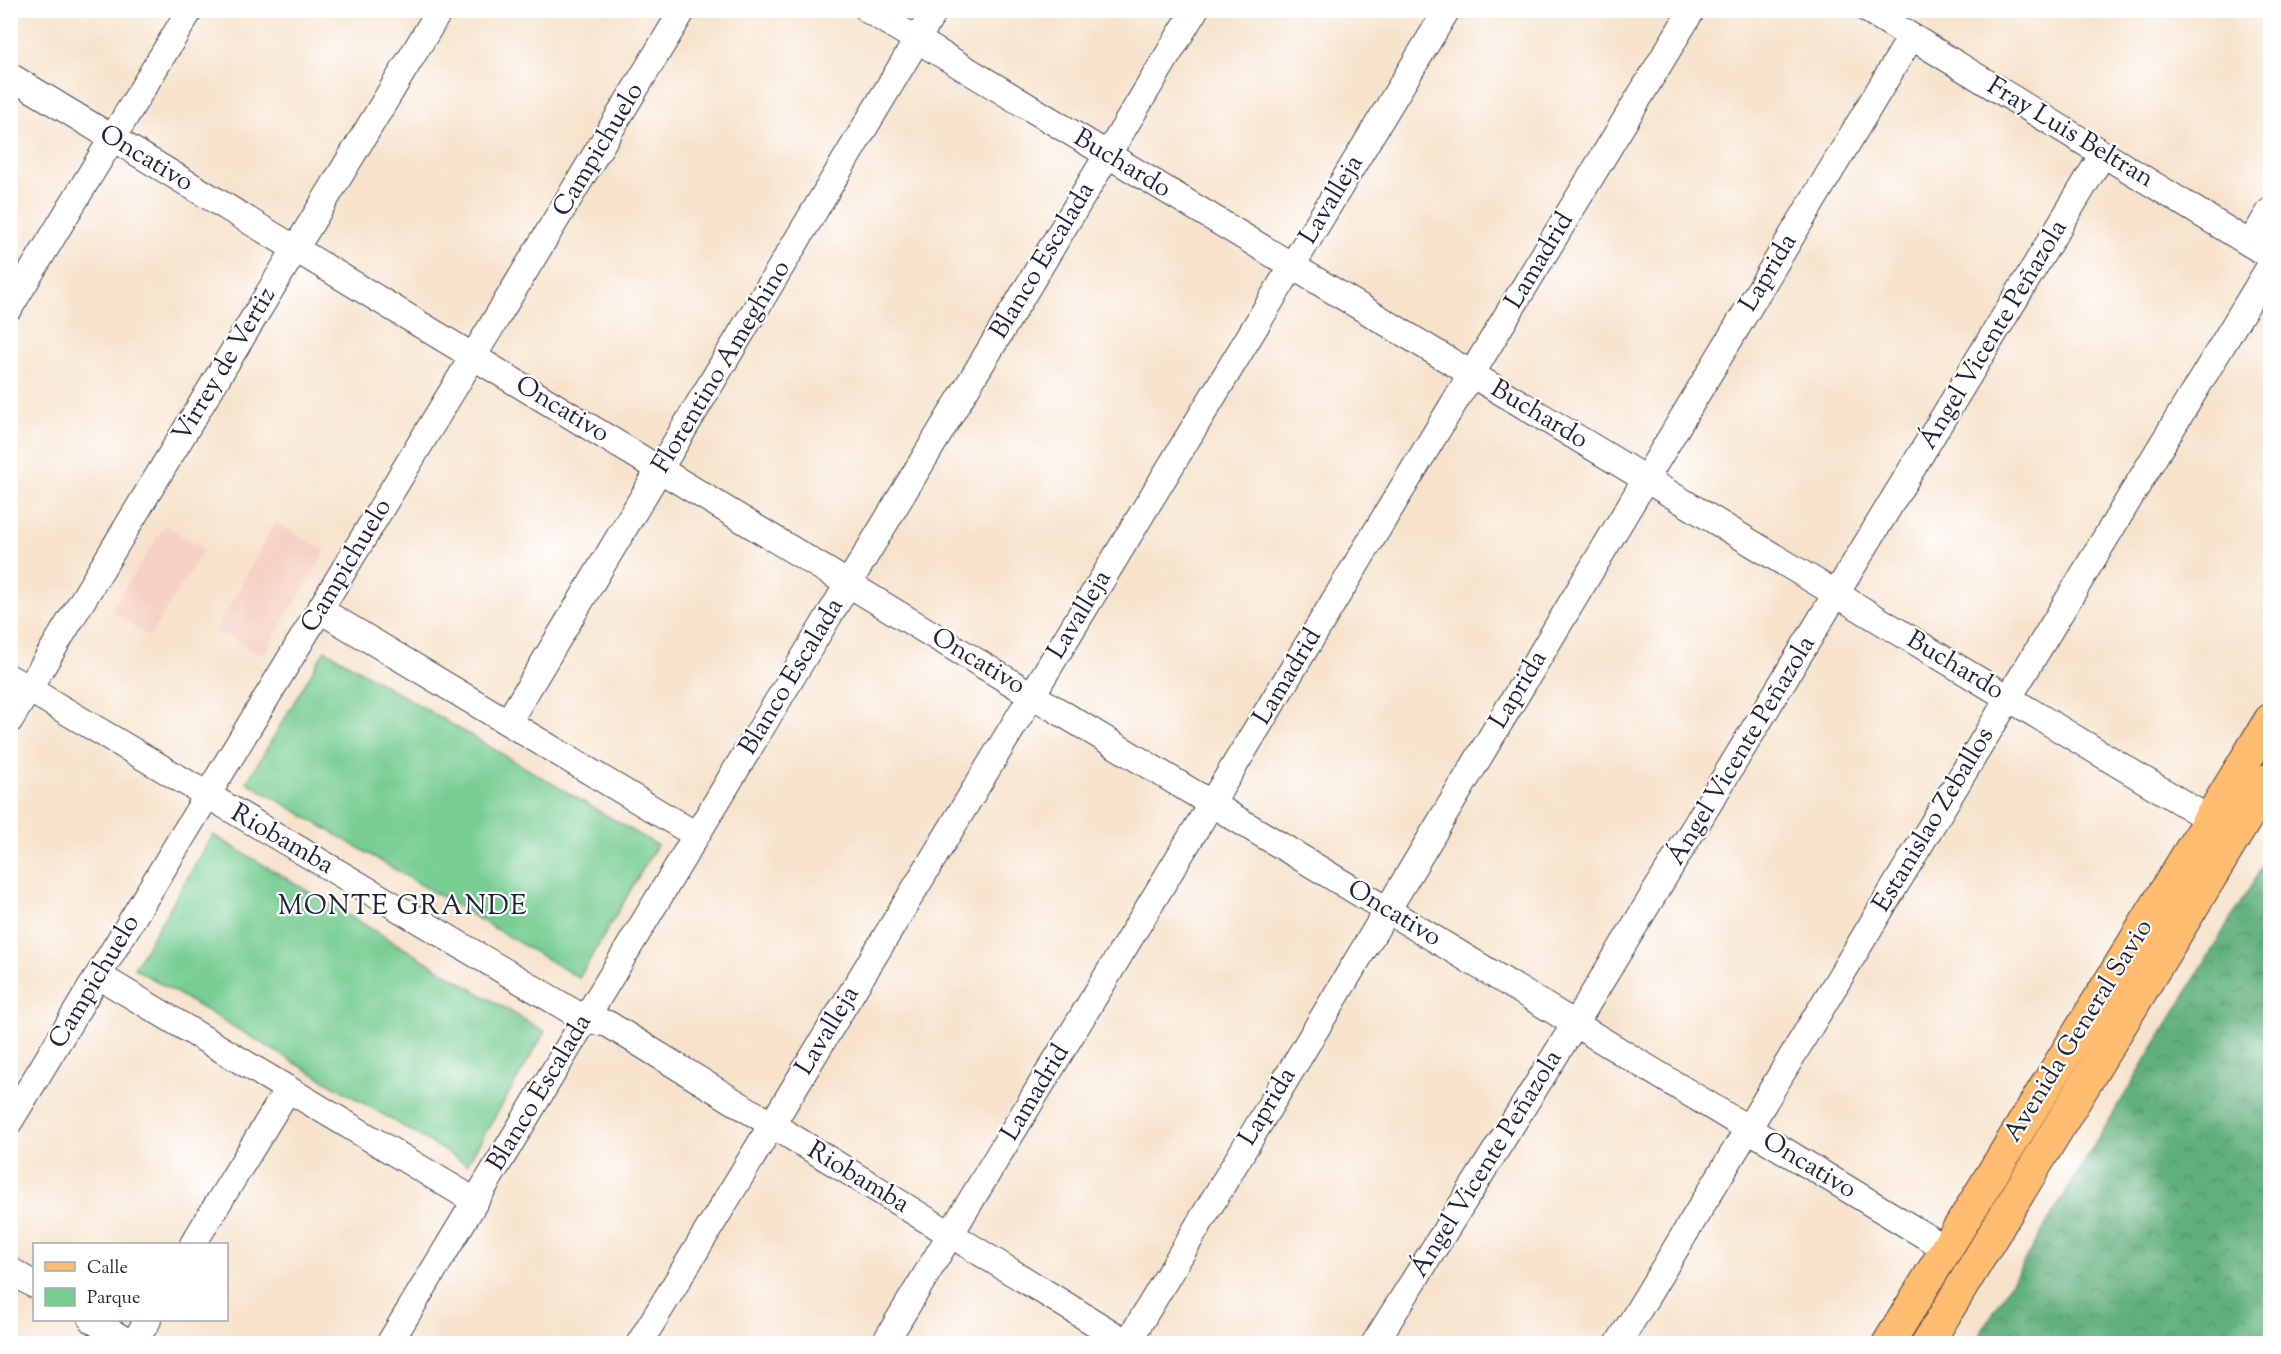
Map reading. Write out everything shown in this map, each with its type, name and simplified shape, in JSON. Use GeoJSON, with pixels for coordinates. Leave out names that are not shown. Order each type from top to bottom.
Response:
{"type":"FeatureCollection","features":[{"type":"Feature","properties":{"kind":"main road","name":"Avenida General Savio"},"geometry":{"type":"LineString","coordinates":[[1888,1344],[2271,720]]}},
{"type":"Feature","properties":{"kind":"main road","name":"Avenida General Savio"},"geometry":{"type":"LineString","coordinates":[[1927,1344],[2271,779]]}},
{"type":"Feature","properties":{"kind":"street"},"geometry":{"type":"LineString","coordinates":[[10,307],[190,10]]}},
{"type":"Feature","properties":{"kind":"street","name":"Virrey de Vertiz"},"geometry":{"type":"LineString","coordinates":[[10,720],[20,684],[296,249],[440,10]]}},
{"type":"Feature","properties":{"kind":"street","name":"Campichuelo"},"geometry":{"type":"LineString","coordinates":[[10,1121],[683,10]]}},
{"type":"Feature","properties":{"kind":"street","name":"Buchardo"},"geometry":{"type":"LineString","coordinates":[[868,10],[2209,819]]}},
{"type":"Feature","properties":{"kind":"street","name":"Florentino Ameghino"},"geometry":{"type":"LineString","coordinates":[[508,722],[935,10]]}},
{"type":"Feature","properties":{"kind":"street","name":"Blanco Escalada"},"geometry":{"type":"LineString","coordinates":[[389,1344],[1195,10]]}},
{"type":"Feature","properties":{"kind":"street","name":"Lavalleja"},"geometry":{"type":"LineString","coordinates":[[639,1344],[1447,10]]}},
{"type":"Feature","properties":{"kind":"street","name":"Lamadrid"},"geometry":{"type":"LineString","coordinates":[[884,1344],[1692,10]]}},
{"type":"Feature","properties":{"kind":"street","name":"Fray Luis Beltran"},"geometry":{"type":"LineString","coordinates":[[1869,10],[2260,250]]}},
{"type":"Feature","properties":{"kind":"street","name":"Laprida"},"geometry":{"type":"LineString","coordinates":[[1128,1343],[1911,37]]}},
{"type":"Feature","properties":{"kind":"street","name":"Oncativo"},"geometry":{"type":"LineString","coordinates":[[10,76],[1945,1248]]}},
{"type":"Feature","properties":{"kind":"street","name":"Ángel Vicente Peñazola"},"geometry":{"type":"LineString","coordinates":[[1374,1344],[1575,1024],[2103,154]]}},
{"type":"Feature","properties":{"kind":"street"},"geometry":{"type":"LineString","coordinates":[[2260,250],[2271,210]]}},
{"type":"Feature","properties":{"kind":"street","name":"Estanislao Zeballos"},"geometry":{"type":"LineString","coordinates":[[1618,1344],[2271,266]]}},
{"type":"Feature","properties":{"kind":"street"},"geometry":{"type":"LineString","coordinates":[[320,610],[696,835]]}},
{"type":"Feature","properties":{"kind":"street","name":"Riobamba"},"geometry":{"type":"LineString","coordinates":[[20,684],[585,1019],[600,1038],[767,1133],[945,1241],[1128,1343]]}},
{"type":"Feature","properties":{"kind":"street"},"geometry":{"type":"LineString","coordinates":[[99,976],[476,1201]]}},
{"type":"Feature","properties":{"kind":"street"},"geometry":{"type":"LineString","coordinates":[[194,1243],[288,1089]]}},
{"type":"Feature","properties":{"kind":"street","name":"Riobamba"},"geometry":{"type":"LineString","coordinates":[[945,1241],[1097,1344]]}},
{"type":"Feature","properties":{"kind":"street"},"geometry":{"type":"LineString","coordinates":[[10,1270],[33,1284]]}},
{"type":"Feature","properties":{"kind":"street"},"geometry":{"type":"LineString","coordinates":[[94,1321],[132,1344],[147,1321]]}},
{"type":"Feature","properties":{"kind":"shaded area"},"geometry":{"type":"Polygon","coordinates":[[[275,522],[326,551],[263,655],[216,631],[275,522]]]}},
{"type":"Feature","properties":{"kind":"shaded area"},"geometry":{"type":"Polygon","coordinates":[[[165,525],[204,549],[149,637],[111,610],[165,525]]]}},
{"type":"Feature","properties":{"kind":"green space"},"geometry":{"type":"Polygon","coordinates":[[[325,650],[657,845],[579,978],[247,782],[325,650]]]}},
{"type":"Feature","properties":{"kind":"green space"},"geometry":{"type":"Polygon","coordinates":[[[213,835],[545,1032],[467,1164],[134,968],[213,835]]]}},
{"type":"Feature","properties":{"kind":"green space"},"geometry":{"type":"Polygon","coordinates":[[[2270,854],[2270,1343],[1975,1343],[2270,854]]]}},
{"type":"Feature","properties":{"kind":"district","name":"MONTE GRANDE"},"geometry":{"type":"Point","coordinates":[403,907]}}]}
